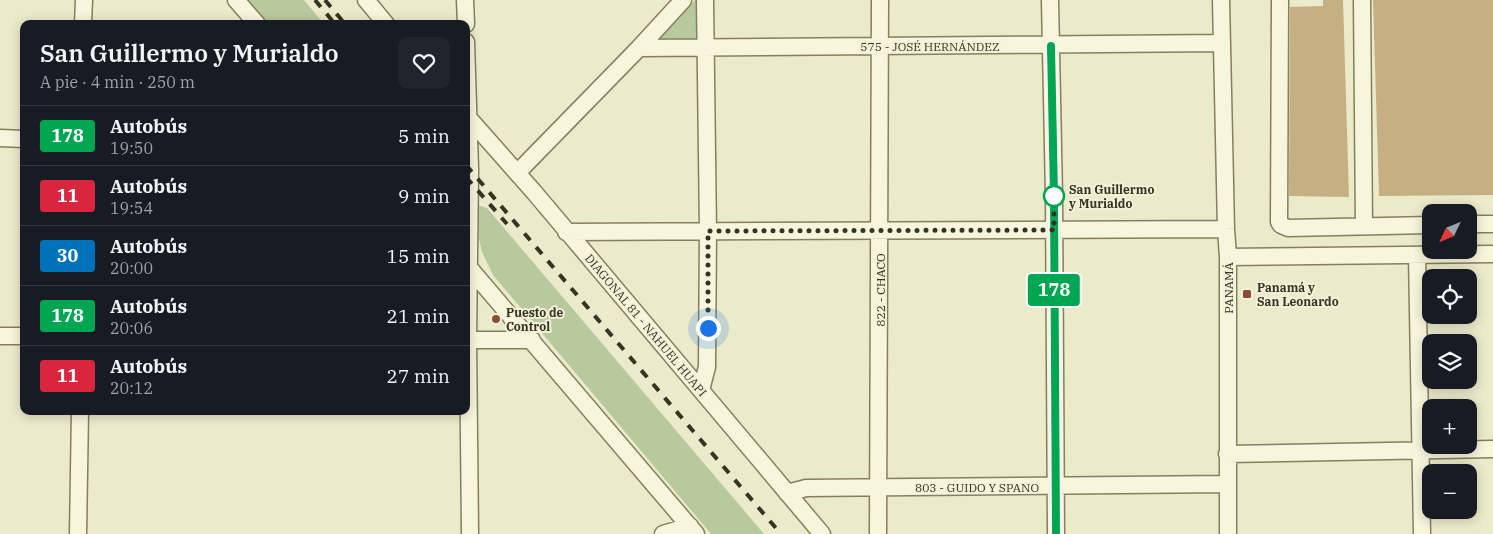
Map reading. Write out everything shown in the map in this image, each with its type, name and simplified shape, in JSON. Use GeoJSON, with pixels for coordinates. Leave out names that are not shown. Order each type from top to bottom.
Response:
{"type":"FeatureCollection","features":[{"type":"Feature","properties":{"kind":"street"},"geometry":{"type":"LineString","coordinates":[[83,20],[84,0]]}},
{"type":"Feature","properties":{"kind":"street"},"geometry":{"type":"LineString","coordinates":[[236,0],[254,20]]}},
{"type":"Feature","properties":{"kind":"street"},"geometry":{"type":"LineString","coordinates":[[366,0],[383,20]]}},
{"type":"Feature","properties":{"kind":"street"},"geometry":{"type":"LineString","coordinates":[[465,0],[466,20]]}},
{"type":"Feature","properties":{"kind":"street"},"geometry":{"type":"LineString","coordinates":[[517,173],[683,0]]}},
{"type":"Feature","properties":{"kind":"street"},"geometry":{"type":"LineString","coordinates":[[701,390],[707,367],[708,231],[705,0]]}},
{"type":"Feature","properties":{"kind":"street","name":"822 - CHACO"},"geometry":{"type":"LineString","coordinates":[[878,534],[880,0]]}},
{"type":"Feature","properties":{"kind":"street"},"geometry":{"type":"LineString","coordinates":[[1050,0],[1056,534]]}},
{"type":"Feature","properties":{"kind":"street","name":"PANAMÁ"},"geometry":{"type":"LineString","coordinates":[[1220,0],[1228,257],[1228,534]]}},
{"type":"Feature","properties":{"kind":"street"},"geometry":{"type":"LineString","coordinates":[[1280,0],[1279,222],[1288,228],[1422,225]]}},
{"type":"Feature","properties":{"kind":"street"},"geometry":{"type":"LineString","coordinates":[[1362,0],[1364,226]]}},
{"type":"Feature","properties":{"kind":"street","name":"575 - JOSÉ HERNÁNDEZ"},"geometry":{"type":"LineString","coordinates":[[639,48],[1051,46],[1221,43]]}},
{"type":"Feature","properties":{"kind":"street","name":"DIAGONAL 81 - NAHUEL HUAPI"},"geometry":{"type":"LineString","coordinates":[[470,119],[822,534]]}},
{"type":"Feature","properties":{"kind":"street"},"geometry":{"type":"LineString","coordinates":[[0,138],[20,139]]}},
{"type":"Feature","properties":{"kind":"street"},"geometry":{"type":"LineString","coordinates":[[1478,224],[1493,224]]}},
{"type":"Feature","properties":{"kind":"street"},"geometry":{"type":"LineString","coordinates":[[566,232],[1226,229]]}},
{"type":"Feature","properties":{"kind":"street"},"geometry":{"type":"LineString","coordinates":[[1228,257],[1493,254]]}},
{"type":"Feature","properties":{"kind":"street"},"geometry":{"type":"LineString","coordinates":[[1417,255],[1422,534]]}},
{"type":"Feature","properties":{"kind":"street"},"geometry":{"type":"LineString","coordinates":[[470,267],[693,530]]}},
{"type":"Feature","properties":{"kind":"street"},"geometry":{"type":"LineString","coordinates":[[0,336],[20,336]]}},
{"type":"Feature","properties":{"kind":"street"},"geometry":{"type":"LineString","coordinates":[[470,340],[532,340]]}},
{"type":"Feature","properties":{"kind":"street"},"geometry":{"type":"LineString","coordinates":[[78,534],[80,415]]}},
{"type":"Feature","properties":{"kind":"street"},"geometry":{"type":"LineString","coordinates":[[468,415],[470,534]]}},
{"type":"Feature","properties":{"kind":"street"},"geometry":{"type":"LineString","coordinates":[[1227,454],[1493,449]]}},
{"type":"Feature","properties":{"kind":"street","name":"803 - GUIDO Y SPANO"},"geometry":{"type":"LineString","coordinates":[[787,493],[806,488],[1227,484]]}},
{"type":"Feature","properties":{"kind":"street"},"geometry":{"type":"LineString","coordinates":[[663,534],[693,530]]}},
{"type":"Feature","properties":{"kind":"green space"},"geometry":{"type":"Polygon","coordinates":[[[247,0],[304,0],[321,20],[264,20],[247,0]]]}},
{"type":"Feature","properties":{"kind":"green space"},"geometry":{"type":"Polygon","coordinates":[[[695,0],[699,0],[700,42],[654,43],[695,0]]]}},
{"type":"Feature","properties":{"kind":"green space"},"geometry":{"type":"Polygon","coordinates":[[[477,205],[487,208],[764,534],[711,534],[493,275],[482,252],[479,239],[477,205]]]}},
{"type":"Feature","properties":{"kind":"building"},"geometry":{"type":"Polygon","coordinates":[[[1323,0],[1343,0],[1349,197],[1289,196],[1290,7],[1323,6],[1323,0]]]}},
{"type":"Feature","properties":{"kind":"building"},"geometry":{"type":"Polygon","coordinates":[[[1373,0],[1493,0],[1493,195],[1379,196],[1373,0]]]}},
{"type":"Feature","properties":{"kind":"railway"},"geometry":{"type":"LineString","coordinates":[[315,0],[332,20]]}},
{"type":"Feature","properties":{"kind":"railway"},"geometry":{"type":"LineString","coordinates":[[325,0],[342,20]]}},
{"type":"Feature","properties":{"kind":"railway"},"geometry":{"type":"LineString","coordinates":[[470,170],[781,534]]}},
{"type":"Feature","properties":{"kind":"railway"},"geometry":{"type":"LineString","coordinates":[[470,182],[507,224]]}},
{"type":"Feature","properties":{"kind":"bus line","name":"178"},"geometry":{"type":"LineString","coordinates":[[1051,46],[1056,534]]}},
{"type":"Feature","properties":{"kind":"place","name":"San Guillermo y Murialdo"},"geometry":{"type":"Point","coordinates":[1054,196]}},
{"type":"Feature","properties":{"kind":"place","name":"Panamá y San Leonardo"},"geometry":{"type":"Point","coordinates":[1247,294]}},
{"type":"Feature","properties":{"kind":"place","name":"Puesto de Control"},"geometry":{"type":"Point","coordinates":[496,319]}},
{"type":"Feature","properties":{"kind":"route"},"geometry":{"type":"LineString","coordinates":[[708,328],[708,231],[1054,230],[1054,196]]}}]}
